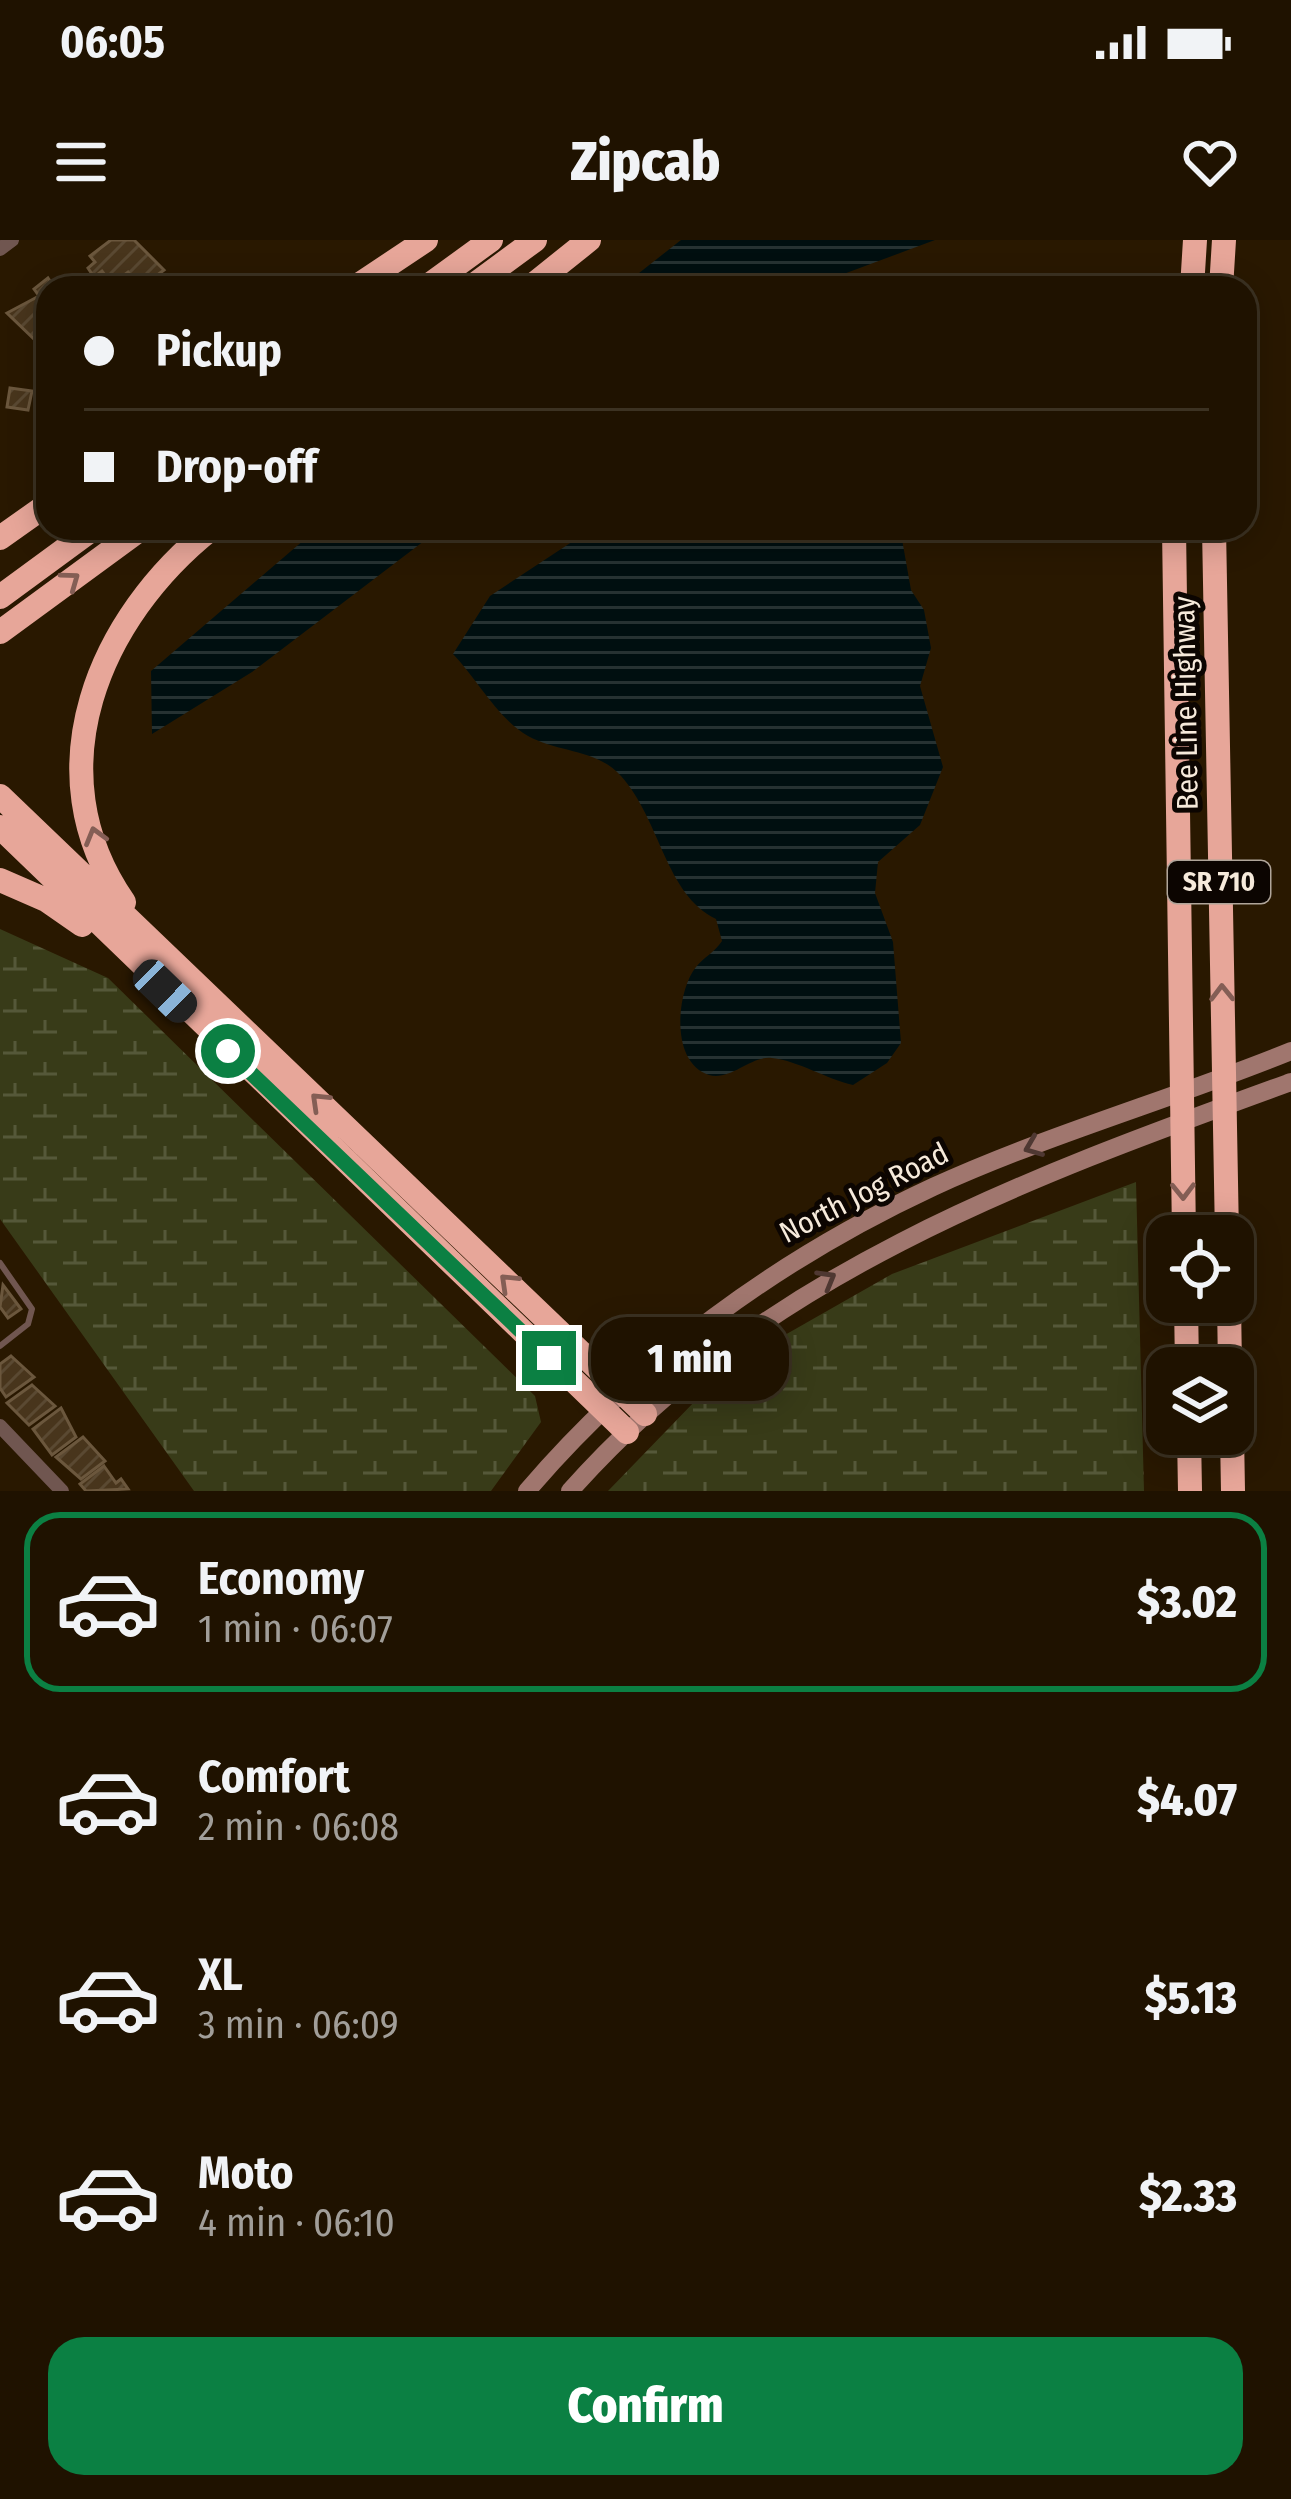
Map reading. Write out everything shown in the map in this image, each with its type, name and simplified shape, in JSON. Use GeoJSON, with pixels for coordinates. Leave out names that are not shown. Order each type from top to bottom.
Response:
{"type":"FeatureCollection","features":[{"type":"Feature","properties":{"kind":"highway"},"geometry":{"type":"LineString","coordinates":[[372,276],[426,240]]}},
{"type":"Feature","properties":{"kind":"highway"},"geometry":{"type":"LineString","coordinates":[[440,276],[490,240]]}},
{"type":"Feature","properties":{"kind":"highway"},"geometry":{"type":"LineString","coordinates":[[486,276],[536,240]]}},
{"type":"Feature","properties":{"kind":"highway"},"geometry":{"type":"LineString","coordinates":[[544,276],[589,240]]}},
{"type":"Feature","properties":{"kind":"highway"},"geometry":{"type":"LineString","coordinates":[[1193,276],[1195,240]]}},
{"type":"Feature","properties":{"kind":"highway"},"geometry":{"type":"LineString","coordinates":[[1222,276],[1224,240]]}},
{"type":"Feature","properties":{"kind":"highway"},"geometry":{"type":"LineString","coordinates":[[0,538],[36,512]]}},
{"type":"Feature","properties":{"kind":"highway"},"geometry":{"type":"LineString","coordinates":[[0,597],[78,540]]}},
{"type":"Feature","properties":{"kind":"highway"},"geometry":{"type":"LineString","coordinates":[[0,632],[126,540]]}},
{"type":"Feature","properties":{"kind":"highway"},"geometry":{"type":"LineString","coordinates":[[150,938],[111,884],[96,844],[83,758],[87,713],[121,623],[150,584],[199,540]]}},
{"type":"Feature","properties":{"kind":"highway","name":"Bee Line Highway"},"geometry":{"type":"LineString","coordinates":[[1174,540],[1184,1215]]}},
{"type":"Feature","properties":{"kind":"highway","name":"Bee Line Highway"},"geometry":{"type":"LineString","coordinates":[[1214,540],[1227,1215]]}},
{"type":"Feature","properties":{"kind":"highway"},"geometry":{"type":"LineString","coordinates":[[0,796],[150,938],[603,1410],[636,1423]]}},
{"type":"Feature","properties":{"kind":"highway"},"geometry":{"type":"LineString","coordinates":[[0,827],[134,961],[623,1392],[636,1423]]}},
{"type":"Feature","properties":{"kind":"highway"},"geometry":{"type":"LineString","coordinates":[[0,880],[46,900],[134,961]]}},
{"type":"Feature","properties":{"kind":"highway"},"geometry":{"type":"LineString","coordinates":[[1189,1455],[1190,1491]]}},
{"type":"Feature","properties":{"kind":"highway"},"geometry":{"type":"LineString","coordinates":[[1232,1455],[1233,1491]]}},
{"type":"Feature","properties":{"kind":"main road","name":"North Jog Road"},"geometry":{"type":"LineString","coordinates":[[526,1491],[603,1410],[739,1299],[867,1220],[936,1186],[1291,1051]]}},
{"type":"Feature","properties":{"kind":"main road","name":"North Jog Road"},"geometry":{"type":"LineString","coordinates":[[571,1491],[636,1423],[757,1324],[880,1249],[1291,1082]]}},
{"type":"Feature","properties":{"kind":"street"},"geometry":{"type":"LineString","coordinates":[[0,249],[12,240]]}},
{"type":"Feature","properties":{"kind":"street"},"geometry":{"type":"LineString","coordinates":[[0,1426],[62,1491]]}},
{"type":"Feature","properties":{"kind":"lane"},"geometry":{"type":"LineString","coordinates":[[0,1263],[32,1309],[28,1324],[0,1346]]}},
{"type":"Feature","properties":{"kind":"green space"},"geometry":{"type":"Polygon","coordinates":[[[0,929],[108,978],[535,1396],[541,1422],[491,1491],[194,1491],[0,1219],[0,929]]]}},
{"type":"Feature","properties":{"kind":"green space"},"geometry":{"type":"Polygon","coordinates":[[[1136,1182],[1144,1491],[608,1491],[727,1368],[892,1274],[1136,1182]]]}},
{"type":"Feature","properties":{"kind":"shaded area"},"geometry":{"type":"Polygon","coordinates":[[[681,240],[935,240],[838,276],[635,276],[681,240]]]}},
{"type":"Feature","properties":{"kind":"shaded area"},"geometry":{"type":"Polygon","coordinates":[[[304,540],[425,540],[252,672],[152,734],[151,671],[304,540]]]}},
{"type":"Feature","properties":{"kind":"shaded area"},"geometry":{"type":"Polygon","coordinates":[[[575,540],[902,540],[911,590],[924,610],[931,648],[920,686],[943,767],[920,825],[878,862],[875,893],[893,942],[901,1043],[887,1063],[853,1085],[772,1058],[717,1076],[696,1068],[682,1042],[681,1009],[689,978],[722,941],[716,919],[685,892],[621,776],[601,761],[517,729],[453,654],[490,596],[575,540]]]}},
{"type":"Feature","properties":{"kind":"building"},"geometry":{"type":"Polygon","coordinates":[[[111,240],[134,240],[164,270],[156,276],[128,272],[106,276],[102,271],[93,276],[88,268],[95,262],[90,256],[111,240]]]}},
{"type":"Feature","properties":{"kind":"building"},"geometry":{"type":"Polygon","coordinates":[[[36,298],[36,339],[35,340],[7,313],[36,298]]]}},
{"type":"Feature","properties":{"kind":"building"},"geometry":{"type":"Polygon","coordinates":[[[10,388],[32,391],[28,410],[7,407],[10,388]]]}},
{"type":"Feature","properties":{"kind":"building"},"geometry":{"type":"Polygon","coordinates":[[[3,1285],[21,1309],[8,1318],[0,1307],[3,1285]]]}},
{"type":"Feature","properties":{"kind":"building"},"geometry":{"type":"Polygon","coordinates":[[[11,1356],[34,1377],[6,1397],[0,1388],[0,1364],[11,1356]]]}},
{"type":"Feature","properties":{"kind":"building"},"geometry":{"type":"Polygon","coordinates":[[[32,1385],[55,1406],[29,1425],[7,1403],[32,1385]]]}},
{"type":"Feature","properties":{"kind":"building"},"geometry":{"type":"Polygon","coordinates":[[[61,1408],[76,1437],[52,1455],[33,1429],[61,1408]]]}},
{"type":"Feature","properties":{"kind":"building"},"geometry":{"type":"Polygon","coordinates":[[[83,1437],[105,1461],[81,1479],[56,1457],[83,1437]]]}},
{"type":"Feature","properties":{"kind":"building"},"geometry":{"type":"Polygon","coordinates":[[[104,1466],[116,1483],[121,1479],[128,1489],[86,1491],[80,1484],[104,1466]]]}},
{"type":"Feature","properties":{"kind":"route"},"geometry":{"type":"LineString","coordinates":[[228,1051],[549,1358]]}}]}
